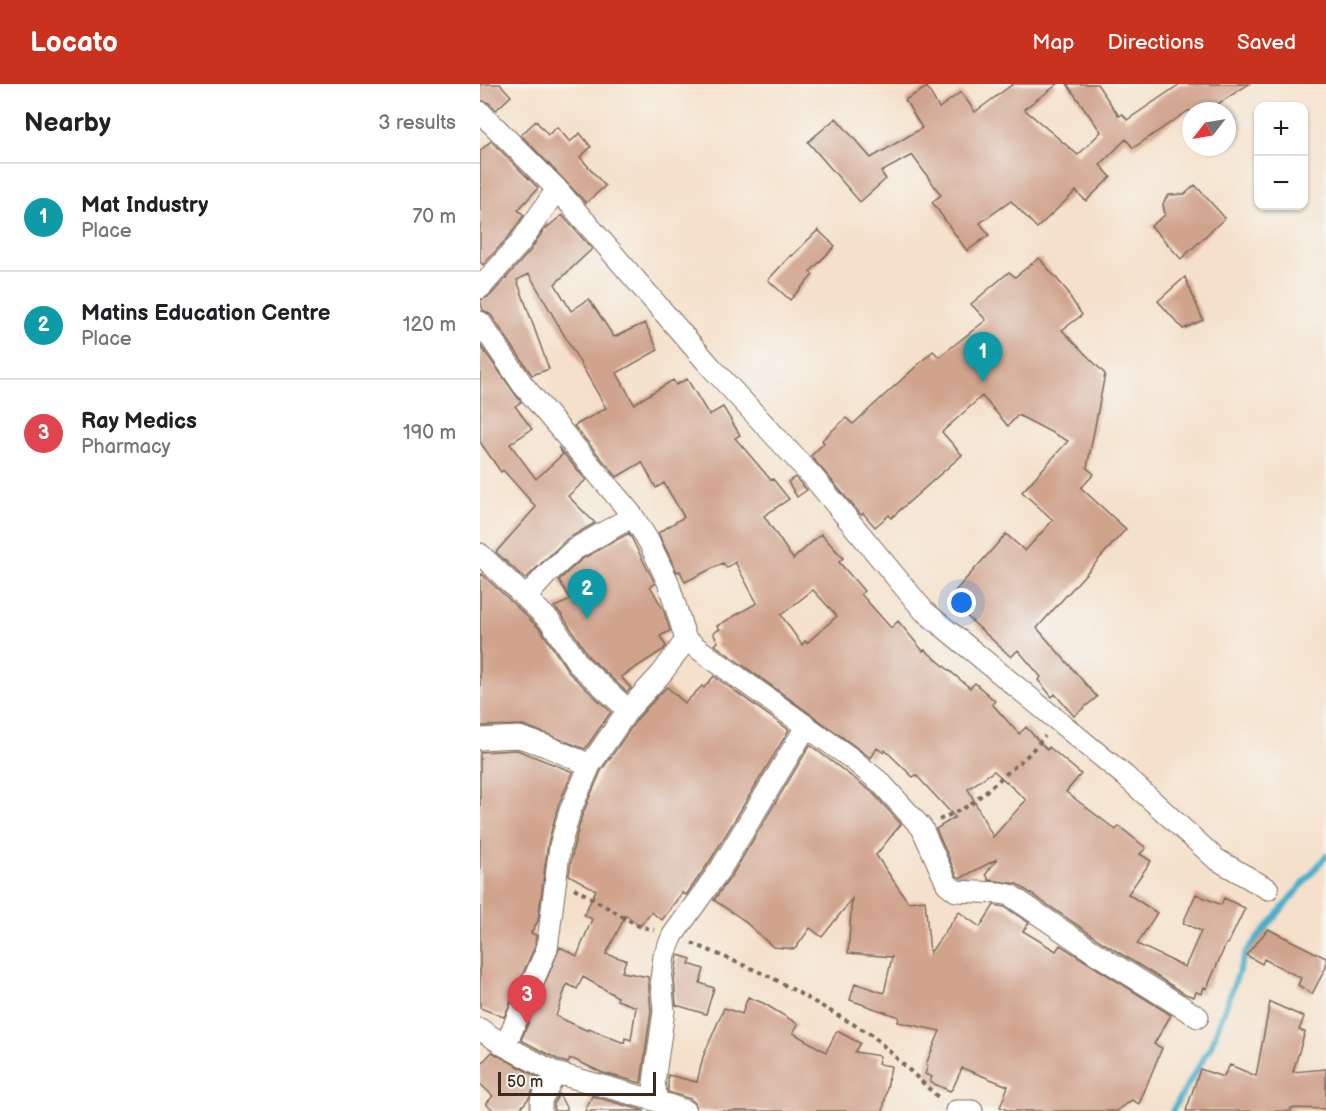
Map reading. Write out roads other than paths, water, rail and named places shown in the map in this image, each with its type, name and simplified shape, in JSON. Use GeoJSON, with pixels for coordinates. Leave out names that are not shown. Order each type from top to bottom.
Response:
{"type":"FeatureCollection","features":[{"type":"Feature","properties":{"kind":"street"},"geometry":{"type":"LineString","coordinates":[[480,112],[556,189],[711,367],[813,477],[924,611],[1060,720],[1216,859],[1268,889]]}},
{"type":"Feature","properties":{"kind":"street"},"geometry":{"type":"LineString","coordinates":[[480,288],[520,243],[556,189]]}},
{"type":"Feature","properties":{"kind":"street"},"geometry":{"type":"LineString","coordinates":[[480,322],[523,385],[633,516],[649,542],[668,582],[686,640],[852,759],[881,783],[922,828],[947,884],[956,891],[1000,892],[1010,895],[1198,1017]]}},
{"type":"Feature","properties":{"kind":"street"},"geometry":{"type":"LineString","coordinates":[[526,597],[575,549],[633,516]]}},
{"type":"Feature","properties":{"kind":"street"},"geometry":{"type":"LineString","coordinates":[[480,554],[551,622],[579,665],[628,710]]}},
{"type":"Feature","properties":{"kind":"street"},"geometry":{"type":"LineString","coordinates":[[505,1046],[547,949],[558,879],[560,846],[570,811],[590,765],[628,710],[662,674],[686,640]]}},
{"type":"Feature","properties":{"kind":"street"},"geometry":{"type":"LineString","coordinates":[[657,1101],[654,1082],[664,1011],[661,979],[664,956],[673,935],[720,868],[806,727]]}},
{"type":"Feature","properties":{"kind":"street"},"geometry":{"type":"LineString","coordinates":[[480,739],[519,737],[590,765]]}},
{"type":"Feature","properties":{"kind":"street"},"geometry":{"type":"LineString","coordinates":[[480,1029],[505,1046],[556,1073],[685,1111]]}},
{"type":"Feature","properties":{"kind":"street"},"geometry":{"type":"LineString","coordinates":[[541,1111],[541,1100],[556,1073]]}},
{"type":"Feature","properties":{"kind":"street"},"geometry":{"type":"LineString","coordinates":[[950,1107],[972,1111]]}},
{"type":"Feature","properties":{"kind":"waterway"},"geometry":{"type":"LineString","coordinates":[[1172,1111],[1211,1046],[1246,952],[1326,856]]}},
{"type":"Feature","properties":{"kind":"place","name":"Mat Industry"},"geometry":{"type":"Point","coordinates":[983,382]}},
{"type":"Feature","properties":{"kind":"place","name":"Matins Education Centre"},"geometry":{"type":"Point","coordinates":[587,619]}},
{"type":"Feature","properties":{"kind":"place","name":"Ray Medics"},"geometry":{"type":"Point","coordinates":[527,1025]}}]}
